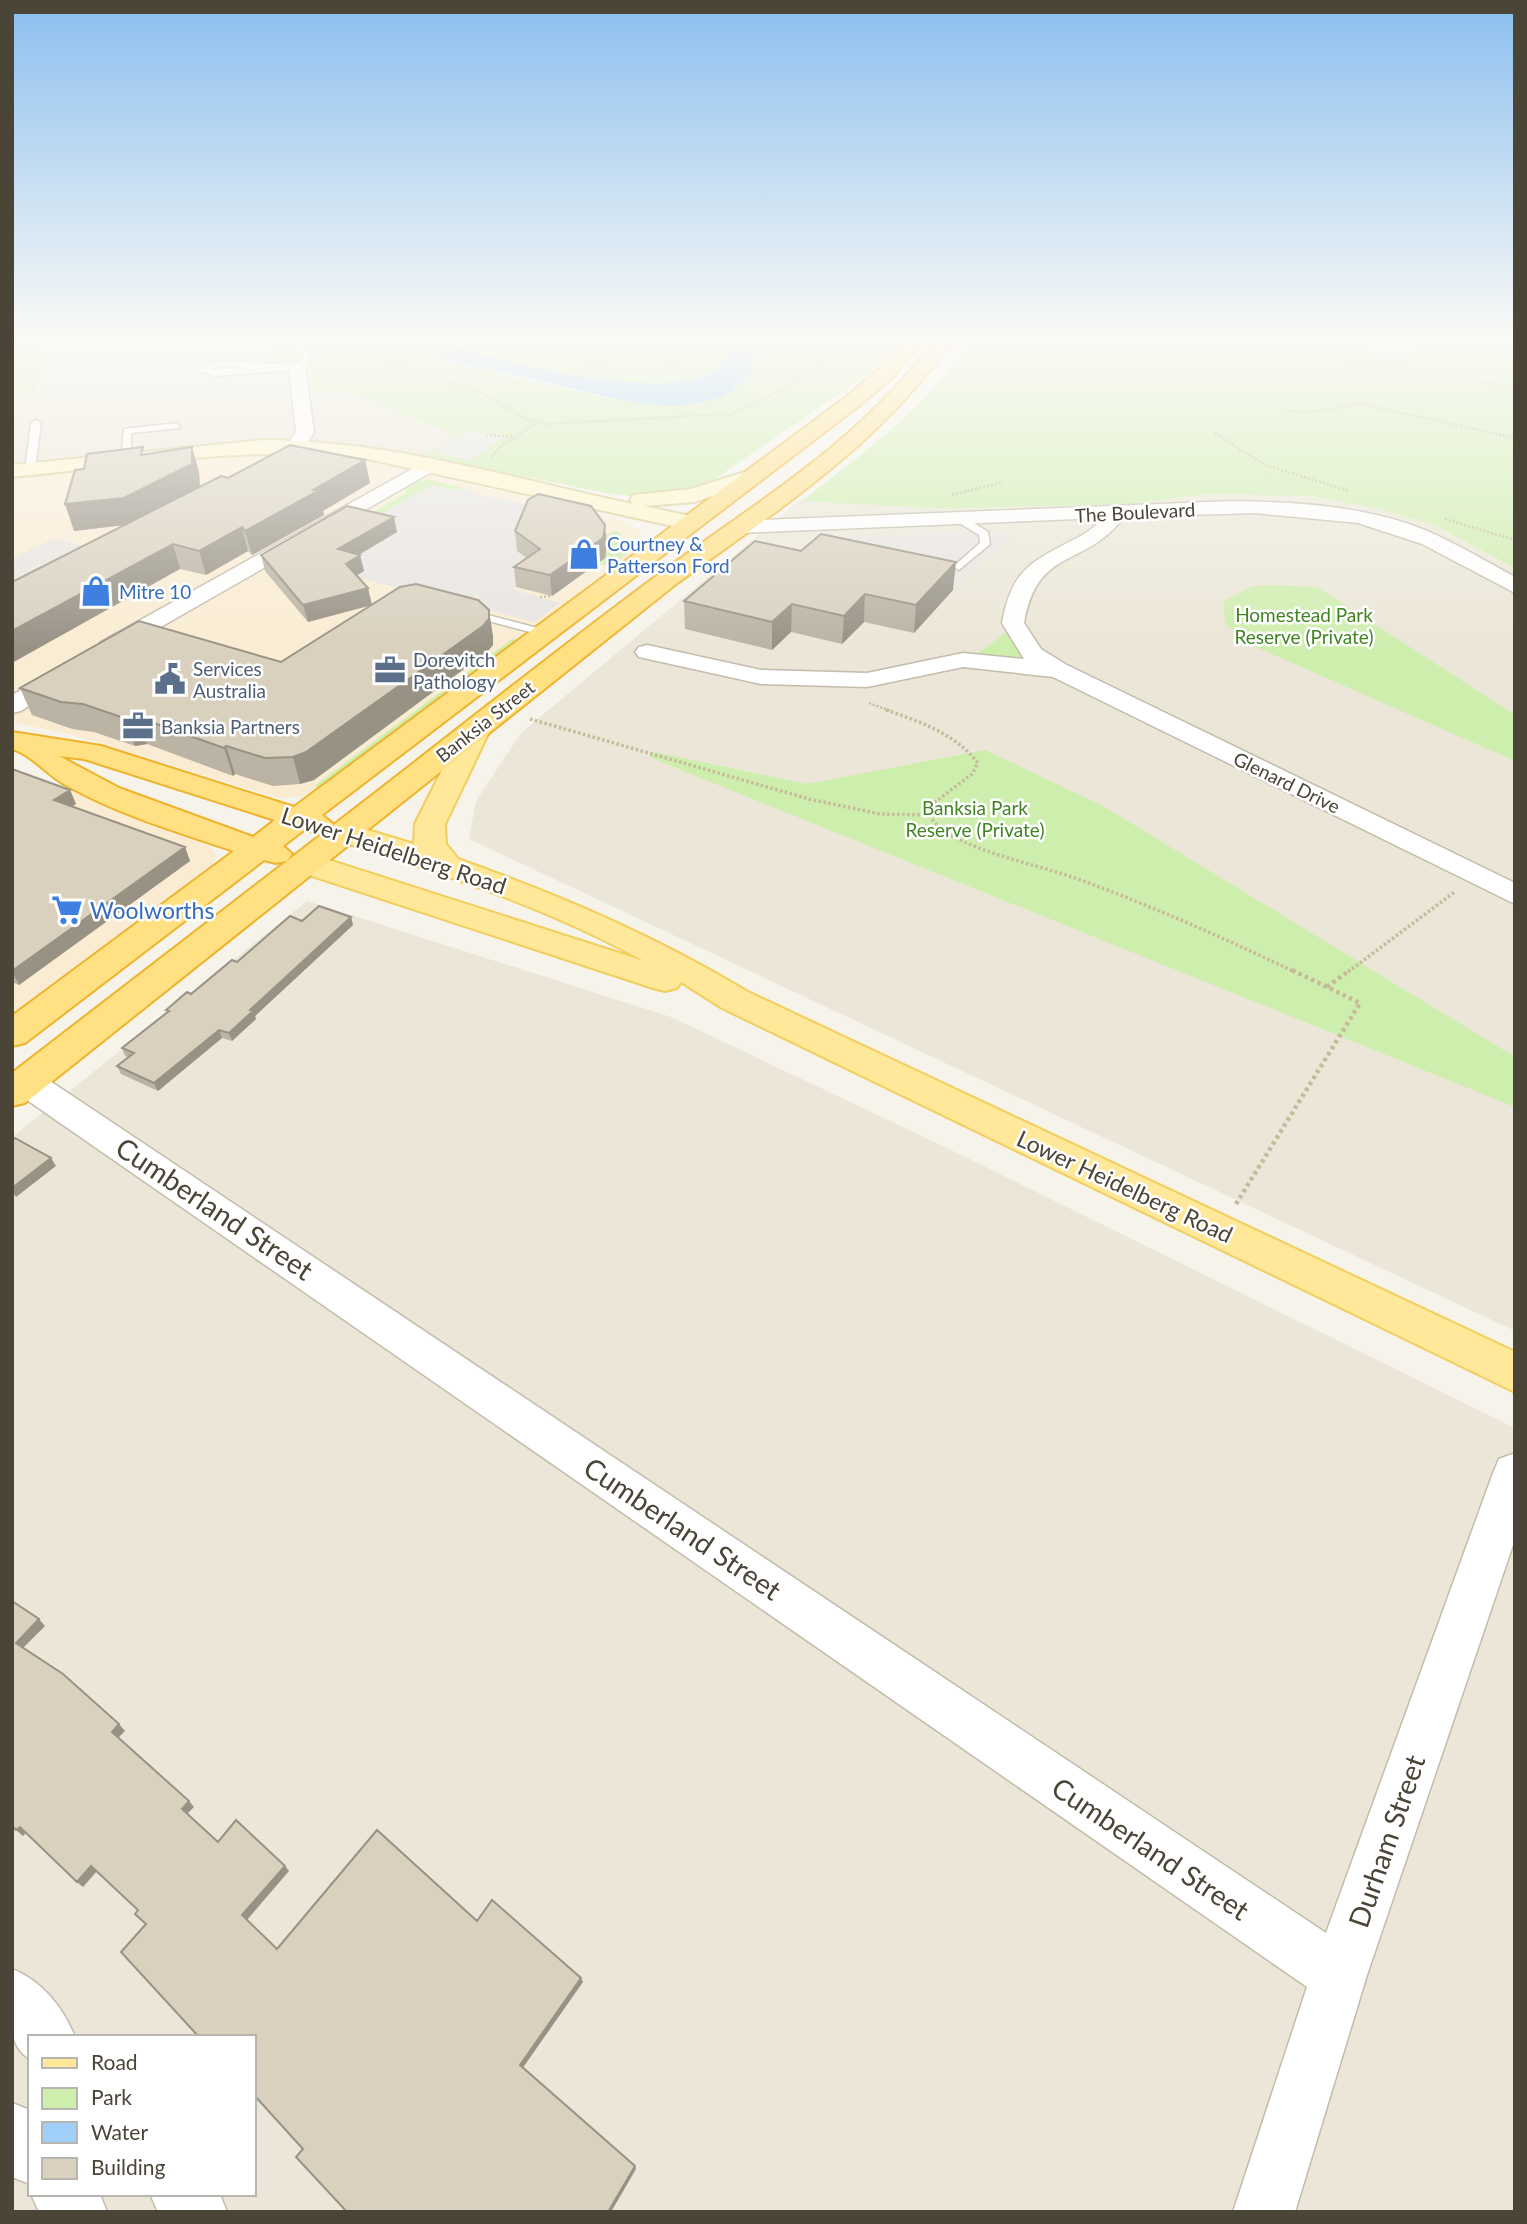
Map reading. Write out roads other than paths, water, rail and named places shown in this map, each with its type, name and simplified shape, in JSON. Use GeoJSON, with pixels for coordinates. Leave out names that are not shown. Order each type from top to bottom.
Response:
{"type":"FeatureCollection","features":[{"type":"Feature","properties":{"kind":"highway","name":"Banksia Street"},"geometry":{"type":"LineString","coordinates":[[12,1034],[797,442]]}},
{"type":"Feature","properties":{"kind":"highway","name":"Banksia Street"},"geometry":{"type":"LineString","coordinates":[[19,1087],[847,442]]}},
{"type":"Feature","properties":{"kind":"highway"},"geometry":{"type":"LineString","coordinates":[[691,523],[740,527]]}},
{"type":"Feature","properties":{"kind":"highway","name":"Lower Heidelberg Road"},"geometry":{"type":"LineString","coordinates":[[24,744],[91,752],[344,832]]}},
{"type":"Feature","properties":{"kind":"highway","name":"Lower Heidelberg Road"},"geometry":{"type":"LineString","coordinates":[[24,744],[51,765],[102,790],[304,863]]}},
{"type":"Feature","properties":{"kind":"main road"},"geometry":{"type":"LineString","coordinates":[[21,470],[294,445],[353,450],[691,523]]}},
{"type":"Feature","properties":{"kind":"main road"},"geometry":{"type":"LineString","coordinates":[[555,494],[635,500],[671,499],[706,492],[754,475]]}},
{"type":"Feature","properties":{"kind":"main road"},"geometry":{"type":"LineString","coordinates":[[637,512],[649,537],[646,557]]}},
{"type":"Feature","properties":{"kind":"main road"},"geometry":{"type":"LineString","coordinates":[[446,864],[430,845],[430,824],[477,728]]}},
{"type":"Feature","properties":{"kind":"main road","name":"Lower Heidelberg Road"},"geometry":{"type":"LineString","coordinates":[[344,832],[446,864],[516,891],[649,950],[735,1000],[1515,1373]]}},
{"type":"Feature","properties":{"kind":"main road","name":"Lower Heidelberg Road"},"geometry":{"type":"LineString","coordinates":[[304,863],[561,948],[735,1000]]}},
{"type":"Feature","properties":{"kind":"street"},"geometry":{"type":"LineString","coordinates":[[274,465],[285,457],[297,442]]}},
{"type":"Feature","properties":{"kind":"street"},"geometry":{"type":"LineString","coordinates":[[12,706],[41,685],[428,466]]}},
{"type":"Feature","properties":{"kind":"street","name":"The Boulevard"},"geometry":{"type":"LineString","coordinates":[[740,527],[1233,507],[1287,508],[1340,513],[1398,528],[1427,540],[1515,586]]}},
{"type":"Feature","properties":{"kind":"street"},"geometry":{"type":"LineString","coordinates":[[1013,623],[1018,594],[1028,577],[1058,553],[1098,535],[1110,525],[1116,513]]}},
{"type":"Feature","properties":{"kind":"street"},"geometry":{"type":"LineString","coordinates":[[1076,514],[1095,523],[1098,535]]}},
{"type":"Feature","properties":{"kind":"street","name":"Glenard Drive"},"geometry":{"type":"LineString","coordinates":[[963,660],[1013,623],[1032,654],[1058,670],[1515,895]]}},
{"type":"Feature","properties":{"kind":"street","name":"Glenard Drive"},"geometry":{"type":"LineString","coordinates":[[647,652],[719,670],[761,677],[867,680],[963,660],[1058,670]]}},
{"type":"Feature","properties":{"kind":"street"},"geometry":{"type":"LineString","coordinates":[[12,695],[41,685]]}},
{"type":"Feature","properties":{"kind":"street","name":"Cumberland Street"},"geometry":{"type":"LineString","coordinates":[[19,1087],[1339,1975]]}},
{"type":"Feature","properties":{"kind":"street","name":"Durham Street"},"geometry":{"type":"LineString","coordinates":[[1264,2212],[1339,1975],[1515,1473]]}},
{"type":"Feature","properties":{"kind":"street"},"geometry":{"type":"LineString","coordinates":[[12,1997],[44,2035]]}},
{"type":"Feature","properties":{"kind":"street"},"geometry":{"type":"LineString","coordinates":[[12,2133],[28,2152]]}},
{"type":"Feature","properties":{"kind":"street"},"geometry":{"type":"LineString","coordinates":[[64,2196],[76,2212]]}},
{"type":"Feature","properties":{"kind":"street"},"geometry":{"type":"LineString","coordinates":[[183,2196],[196,2212]]}},
{"type":"Feature","properties":{"kind":"lane"},"geometry":{"type":"LineString","coordinates":[[21,470],[30,442]]}},
{"type":"Feature","properties":{"kind":"lane"},"geometry":{"type":"LineString","coordinates":[[126,459],[127,442]]}},
{"type":"Feature","properties":{"kind":"lane"},"geometry":{"type":"LineString","coordinates":[[959,567],[985,544],[984,534],[962,520]]}},
{"type":"Feature","properties":{"kind":"lane"},"geometry":{"type":"LineString","coordinates":[[456,610],[545,633]]}},
{"type":"Feature","properties":{"kind":"lane"},"geometry":{"type":"LineString","coordinates":[[134,633],[157,639]]}},
{"type":"Feature","properties":{"kind":"place","name":"Courtney & Patterson Ford"},"geometry":{"type":"Point","coordinates":[584,554]}},
{"type":"Feature","properties":{"kind":"place","name":"Mitre 10"},"geometry":{"type":"Point","coordinates":[96,591]}},
{"type":"Feature","properties":{"kind":"place","name":"Dorevitch Pathology"},"geometry":{"type":"Point","coordinates":[390,670]}},
{"type":"Feature","properties":{"kind":"place","name":"Services Australia"},"geometry":{"type":"Point","coordinates":[170,679]}},
{"type":"Feature","properties":{"kind":"place","name":"Banksia Partners"},"geometry":{"type":"Point","coordinates":[138,726]}},
{"type":"Feature","properties":{"kind":"place","name":"Woolworths"},"geometry":{"type":"Point","coordinates":[67,910]}},
{"type":"Feature","properties":{"kind":"park label","name":"Homestead Park Reserve (Private)"},"geometry":{"type":"Point","coordinates":[1304,625]}},
{"type":"Feature","properties":{"kind":"park label","name":"Banksia Park Reserve (Private)"},"geometry":{"type":"Point","coordinates":[975,818]}}]}
